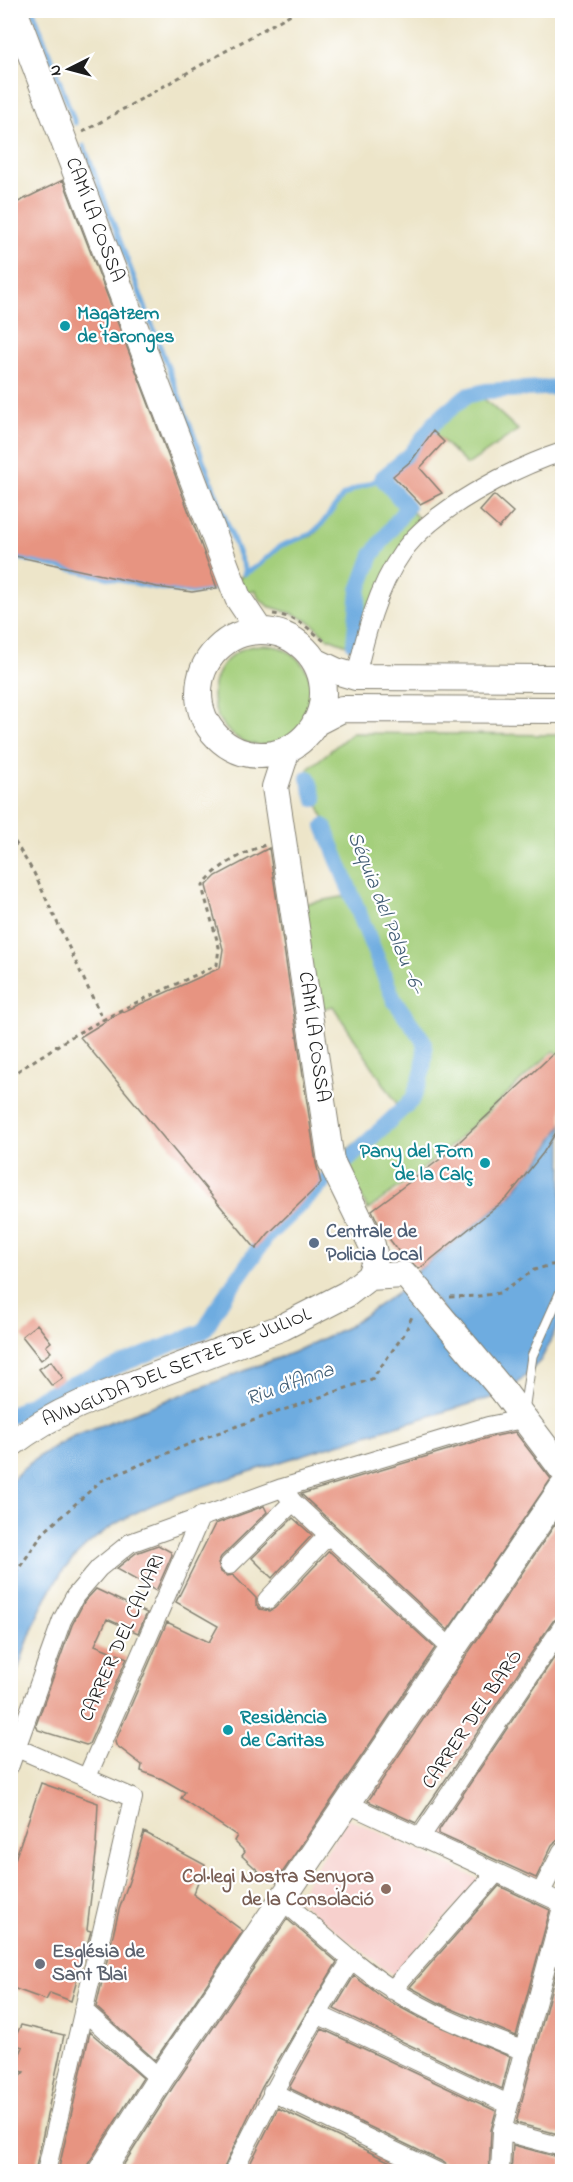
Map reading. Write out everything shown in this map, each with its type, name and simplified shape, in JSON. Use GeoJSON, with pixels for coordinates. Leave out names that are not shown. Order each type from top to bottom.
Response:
{"type":"FeatureCollection","features":[{"type":"Feature","properties":{"kind":"main road","name":"CAMÍ LA COSSA"},"geometry":{"type":"LineString","coordinates":[[14,10],[238,598],[263,620]]}},
{"type":"Feature","properties":{"kind":"main road"},"geometry":{"type":"LineString","coordinates":[[229,640],[238,598]]}},
{"type":"Feature","properties":{"kind":"main road"},"geometry":{"type":"LineString","coordinates":[[263,620],[276,632],[305,648],[315,661],[321,676],[323,692],[321,708],[315,723],[298,743],[287,750],[253,755],[237,750],[222,741],[211,729],[203,714],[200,680],[206,664],[216,650],[263,620]]}},
{"type":"Feature","properties":{"kind":"main road"},"geometry":{"type":"LineString","coordinates":[[315,661],[336,671],[358,667],[562,678]]}},
{"type":"Feature","properties":{"kind":"main road"},"geometry":{"type":"LineString","coordinates":[[315,723],[342,709],[562,710]]}},
{"type":"Feature","properties":{"kind":"main road","name":"CAMÍ LA COSSA"},"geometry":{"type":"LineString","coordinates":[[275,786],[287,750]]}},
{"type":"Feature","properties":{"kind":"main road","name":"CAMÍ LA COSSA"},"geometry":{"type":"LineString","coordinates":[[253,755],[275,786],[331,1161],[372,1245],[375,1256],[374,1267],[369,1277]]}},
{"type":"Feature","properties":{"kind":"main road"},"geometry":{"type":"LineString","coordinates":[[372,1245],[407,1277],[504,1392],[523,1419],[555,1444],[562,1469]]}},
{"type":"Feature","properties":{"kind":"main road"},"geometry":{"type":"LineString","coordinates":[[369,1277],[407,1277]]}},
{"type":"Feature","properties":{"kind":"main road","name":"AVINGUDA DEL SETZE DE JULIOL"},"geometry":{"type":"LineString","coordinates":[[10,1445],[47,1420],[80,1404],[283,1328],[346,1294],[369,1277]]}},
{"type":"Feature","properties":{"kind":"main road"},"geometry":{"type":"LineString","coordinates":[[101,2172],[160,2079],[562,1488]]}},
{"type":"Feature","properties":{"kind":"street"},"geometry":{"type":"LineString","coordinates":[[358,667],[381,594],[401,554],[421,530],[443,513],[513,471],[562,452]]}},
{"type":"Feature","properties":{"kind":"street"},"geometry":{"type":"LineString","coordinates":[[10,1765],[62,1620],[75,1596],[99,1568],[130,1543],[201,1516],[287,1495],[488,1426],[523,1419]]}},
{"type":"Feature","properties":{"kind":"street"},"geometry":{"type":"LineString","coordinates":[[287,1495],[453,1650]]}},
{"type":"Feature","properties":{"kind":"street"},"geometry":{"type":"LineString","coordinates":[[229,1565],[287,1495]]}},
{"type":"Feature","properties":{"kind":"street","name":"CARRER DEL CALVARI"},"geometry":{"type":"LineString","coordinates":[[87,1777],[201,1516]]}},
{"type":"Feature","properties":{"kind":"street"},"geometry":{"type":"LineString","coordinates":[[267,1600],[328,1535]]}},
{"type":"Feature","properties":{"kind":"street","name":"CARRER DEL BARÓ"},"geometry":{"type":"LineString","coordinates":[[420,1838],[562,1627]]}},
{"type":"Feature","properties":{"kind":"street"},"geometry":{"type":"LineString","coordinates":[[17,1748],[132,1798],[46,2172]]}},
{"type":"Feature","properties":{"kind":"street"},"geometry":{"type":"LineString","coordinates":[[348,1804],[541,1892],[562,1905],[508,2104],[502,2131],[500,2172]]}},
{"type":"Feature","properties":{"kind":"street"},"geometry":{"type":"LineString","coordinates":[[541,1892],[562,1851]]}},
{"type":"Feature","properties":{"kind":"street"},"geometry":{"type":"LineString","coordinates":[[392,1990],[496,1873]]}},
{"type":"Feature","properties":{"kind":"street"},"geometry":{"type":"LineString","coordinates":[[282,1900],[392,1990],[452,2022],[524,2051]]}},
{"type":"Feature","properties":{"kind":"street"},"geometry":{"type":"LineString","coordinates":[[233,2172],[272,2092],[316,2014],[352,1959]]}},
{"type":"Feature","properties":{"kind":"street"},"geometry":{"type":"LineString","coordinates":[[83,2010],[160,2079]]}},
{"type":"Feature","properties":{"kind":"street"},"geometry":{"type":"LineString","coordinates":[[316,2014],[508,2104]]}},
{"type":"Feature","properties":{"kind":"street"},"geometry":{"type":"LineString","coordinates":[[272,2092],[438,2172]]}},
{"type":"Feature","properties":{"kind":"street"},"geometry":{"type":"LineString","coordinates":[[502,2131],[562,2146]]}},
{"type":"Feature","properties":{"kind":"lane"},"geometry":{"type":"LineString","coordinates":[[523,1419],[532,1356],[562,1289]]}},
{"type":"Feature","properties":{"kind":"path"},"geometry":{"type":"LineString","coordinates":[[65,143],[298,10]]}},
{"type":"Feature","properties":{"kind":"path"},"geometry":{"type":"LineString","coordinates":[[263,620],[273,614],[292,617],[309,627],[358,667]]}},
{"type":"Feature","properties":{"kind":"path"},"geometry":{"type":"LineString","coordinates":[[10,834],[34,873],[103,1020]]}},
{"type":"Feature","properties":{"kind":"path"},"geometry":{"type":"LineString","coordinates":[[10,1076],[74,1035],[217,965],[219,947],[203,885],[214,873],[248,851],[283,838]]}},
{"type":"Feature","properties":{"kind":"path"},"geometry":{"type":"LineString","coordinates":[[440,1297],[500,1293],[534,1270],[562,1264]]}},
{"type":"Feature","properties":{"kind":"path"},"geometry":{"type":"LineString","coordinates":[[10,1581],[44,1532],[100,1481],[206,1437],[372,1379],[405,1333],[415,1311]]}},
{"type":"Feature","properties":{"kind":"shaded area","name":"Col·legi Nostra Senyora de la Consolació"},"geometry":{"type":"Polygon","coordinates":[[[348,1818],[480,1880],[393,1975],[296,1899],[348,1818]]]}},
{"type":"Feature","properties":{"kind":"green space"},"geometry":{"type":"Polygon","coordinates":[[[475,397],[482,397],[518,430],[467,465],[433,431],[447,416],[475,397]]]}},
{"type":"Feature","properties":{"kind":"green space"},"geometry":{"type":"Polygon","coordinates":[[[386,477],[423,525],[360,650],[326,637],[312,623],[294,614],[268,606],[258,597],[256,590],[239,596],[233,581],[259,567],[288,543],[312,536],[344,497],[353,490],[386,477]]]}},
{"type":"Feature","properties":{"kind":"green space"},"geometry":{"type":"Polygon","coordinates":[[[263,645],[282,649],[298,660],[309,676],[313,695],[309,714],[298,730],[282,741],[263,745],[244,741],[228,730],[217,714],[213,695],[217,676],[228,660],[244,649],[263,645]]]}},
{"type":"Feature","properties":{"kind":"green space"},"geometry":{"type":"Polygon","coordinates":[[[352,733],[562,735],[562,1057],[555,1051],[552,1052],[443,1153],[368,1210],[341,1155],[399,1107],[333,1006],[317,1010],[299,905],[352,895],[309,779],[308,769],[352,733]]]}},
{"type":"Feature","properties":{"kind":"water"},"geometry":{"type":"Polygon","coordinates":[[[562,1124],[562,1316],[541,1360],[508,1390],[414,1274],[507,1199],[544,1154],[562,1124]]]}},
{"type":"Feature","properties":{"kind":"water","name":"Riu d'Anna"},"geometry":{"type":"Polygon","coordinates":[[[404,1288],[494,1397],[191,1490],[139,1511],[115,1524],[92,1540],[72,1560],[51,1589],[35,1622],[11,1691],[11,1481],[40,1456],[73,1436],[294,1352],[347,1327],[404,1288]]]}},
{"type":"Feature","properties":{"kind":"building","name":"Magatzem de taronges"},"geometry":{"type":"Polygon","coordinates":[[[63,180],[217,588],[192,592],[157,587],[10,555],[10,206],[63,180]]]}},
{"type":"Feature","properties":{"kind":"building"},"geometry":{"type":"Polygon","coordinates":[[[433,431],[444,442],[420,468],[442,493],[420,504],[393,476],[412,460],[433,431]]]}},
{"type":"Feature","properties":{"kind":"building"},"geometry":{"type":"Polygon","coordinates":[[[494,495],[513,512],[499,528],[480,511],[494,495]]]}},
{"type":"Feature","properties":{"kind":"building"},"geometry":{"type":"Polygon","coordinates":[[[269,848],[316,1163],[321,1183],[268,1234],[256,1249],[80,1037],[116,1015],[220,968],[223,949],[206,886],[216,876],[269,848]]]}},
{"type":"Feature","properties":{"kind":"building","name":"Pany del Forn de la Calç"},"geometry":{"type":"Polygon","coordinates":[[[554,1053],[562,1058],[562,1123],[543,1153],[507,1198],[419,1269],[405,1260],[379,1225],[372,1210],[443,1157],[554,1053]]]}},
{"type":"Feature","properties":{"kind":"building"},"geometry":{"type":"Polygon","coordinates":[[[37,1324],[51,1342],[46,1346],[51,1352],[41,1360],[22,1336],[37,1324]]]}},
{"type":"Feature","properties":{"kind":"building"},"geometry":{"type":"Polygon","coordinates":[[[51,1361],[63,1378],[52,1386],[39,1369],[51,1361]]]}},
{"type":"Feature","properties":{"kind":"building"},"geometry":{"type":"Polygon","coordinates":[[[515,1432],[551,1479],[448,1630],[301,1494],[491,1437],[515,1432]]]}},
{"type":"Feature","properties":{"kind":"building"},"geometry":{"type":"Polygon","coordinates":[[[264,1506],[267,1512],[221,1557],[218,1563],[221,1572],[227,1576],[233,1575],[256,1598],[256,1604],[260,1609],[270,1611],[275,1608],[329,1551],[435,1648],[276,1882],[267,1874],[265,1877],[242,1856],[245,1852],[234,1841],[237,1836],[181,1798],[185,1792],[162,1779],[141,1771],[142,1765],[115,1742],[167,1622],[209,1642],[218,1626],[176,1602],[215,1524],[264,1506]]]}},
{"type":"Feature","properties":{"kind":"building"},"geometry":{"type":"Polygon","coordinates":[[[562,1514],[562,1616],[553,1621],[416,1823],[368,1801],[562,1514]]]}},
{"type":"Feature","properties":{"kind":"building"},"geometry":{"type":"Polygon","coordinates":[[[293,1518],[312,1535],[272,1578],[252,1558],[293,1518]]]}},
{"type":"Feature","properties":{"kind":"building"},"geometry":{"type":"Polygon","coordinates":[[[158,1545],[171,1552],[172,1555],[156,1591],[116,1569],[136,1553],[158,1545]]]}},
{"type":"Feature","properties":{"kind":"building"},"geometry":{"type":"Polygon","coordinates":[[[96,1589],[147,1613],[138,1633],[107,1619],[95,1645],[127,1658],[89,1744],[86,1745],[38,1730],[36,1725],[72,1625],[84,1602],[96,1589]]]}},
{"type":"Feature","properties":{"kind":"building"},"geometry":{"type":"Polygon","coordinates":[[[562,1646],[562,1840],[552,1845],[536,1878],[439,1834],[439,1830],[562,1646]]]}},
{"type":"Feature","properties":{"kind":"building"},"geometry":{"type":"Polygon","coordinates":[[[41,1783],[98,1803],[97,1845],[87,1930],[91,1931],[71,2001],[50,1993],[46,2000],[10,1987],[10,1874],[41,1783]]]}},
{"type":"Feature","properties":{"kind":"building"},"geometry":{"type":"Polygon","coordinates":[[[144,1832],[205,1865],[193,1894],[243,1931],[155,2060],[96,2007],[119,1910],[144,1832]]]}},
{"type":"Feature","properties":{"kind":"building"},"geometry":{"type":"Polygon","coordinates":[[[499,1886],[550,1910],[516,2036],[445,2006],[410,1987],[499,1886]]]}},
{"type":"Feature","properties":{"kind":"building"},"geometry":{"type":"Polygon","coordinates":[[[287,1919],[337,1962],[262,2087],[222,2172],[119,2172],[173,2087],[287,1919]]]}},
{"type":"Feature","properties":{"kind":"building"},"geometry":{"type":"Polygon","coordinates":[[[562,1949],[562,2135],[516,2123],[562,1949]]]}},
{"type":"Feature","properties":{"kind":"building"},"geometry":{"type":"Polygon","coordinates":[[[354,1976],[385,1999],[418,2017],[510,2057],[502,2089],[334,2009],[354,1976]]]}},
{"type":"Feature","properties":{"kind":"building"},"geometry":{"type":"Polygon","coordinates":[[[21,2025],[64,2035],[35,2172],[10,2172],[10,2088],[24,2072],[13,2069],[23,2047],[12,2044],[21,2025]]]}},
{"type":"Feature","properties":{"kind":"building"},"geometry":{"type":"Polygon","coordinates":[[[322,2029],[496,2111],[491,2130],[489,2172],[449,2172],[448,2166],[443,2162],[289,2088],[322,2029]]]}},
{"type":"Feature","properties":{"kind":"building"},"geometry":{"type":"Polygon","coordinates":[[[90,2032],[143,2078],[88,2164],[86,2172],[58,2172],[90,2032]]]}},
{"type":"Feature","properties":{"kind":"building"},"geometry":{"type":"Polygon","coordinates":[[[278,2108],[411,2172],[246,2172],[278,2108]]]}},
{"type":"Feature","properties":{"kind":"building"},"geometry":{"type":"Polygon","coordinates":[[[513,2145],[562,2158],[562,2172],[511,2172],[513,2145]]]}},
{"type":"Feature","properties":{"kind":"waterway"},"geometry":{"type":"LineString","coordinates":[[33,10],[75,123]]}},
{"type":"Feature","properties":{"kind":"waterway"},"geometry":{"type":"LineString","coordinates":[[84,146],[246,573]]}},
{"type":"Feature","properties":{"kind":"waterway","name":"Séquia del Palau -6-"},"geometry":{"type":"LineString","coordinates":[[354,644],[359,590],[372,555],[407,507],[382,478],[410,455],[435,422],[466,396],[486,391],[562,387]]}},
{"type":"Feature","properties":{"kind":"waterway"},"geometry":{"type":"LineString","coordinates":[[244,574],[259,565],[280,546],[311,534],[321,525],[343,496],[382,478]]}},
{"type":"Feature","properties":{"kind":"waterway"},"geometry":{"type":"LineString","coordinates":[[10,556],[157,588],[192,592],[217,587]]}},
{"type":"Feature","properties":{"kind":"waterway","name":"Séquia del Palau -6-"},"geometry":{"type":"LineString","coordinates":[[308,778],[315,799]]}},
{"type":"Feature","properties":{"kind":"waterway","name":"Séquia del Palau -6-"},"geometry":{"type":"LineString","coordinates":[[324,826],[394,1000],[423,1040],[425,1049],[423,1070],[413,1099],[347,1161]]}},
{"type":"Feature","properties":{"kind":"waterway","name":"Séquia del Palau -6-"},"geometry":{"type":"LineString","coordinates":[[10,1416],[45,1395],[204,1331],[222,1300],[268,1235],[325,1181]]}},
{"type":"Feature","properties":{"kind":"place","name":"Magatzem de taronges"},"geometry":{"type":"Point","coordinates":[65,326]}},
{"type":"Feature","properties":{"kind":"place","name":"Pany del Forn de la Calç"},"geometry":{"type":"Point","coordinates":[485,1163]}},
{"type":"Feature","properties":{"kind":"place","name":"Centrale de Policia Local"},"geometry":{"type":"Point","coordinates":[314,1243]}},
{"type":"Feature","properties":{"kind":"place","name":"Residència de Caritas"},"geometry":{"type":"Point","coordinates":[228,1730]}},
{"type":"Feature","properties":{"kind":"place","name":"Col·legi Nostra Senyora de la Consolació"},"geometry":{"type":"Point","coordinates":[386,1889]}},
{"type":"Feature","properties":{"kind":"place","name":"Església de Sant Blai"},"geometry":{"type":"Point","coordinates":[40,1964]}}]}
